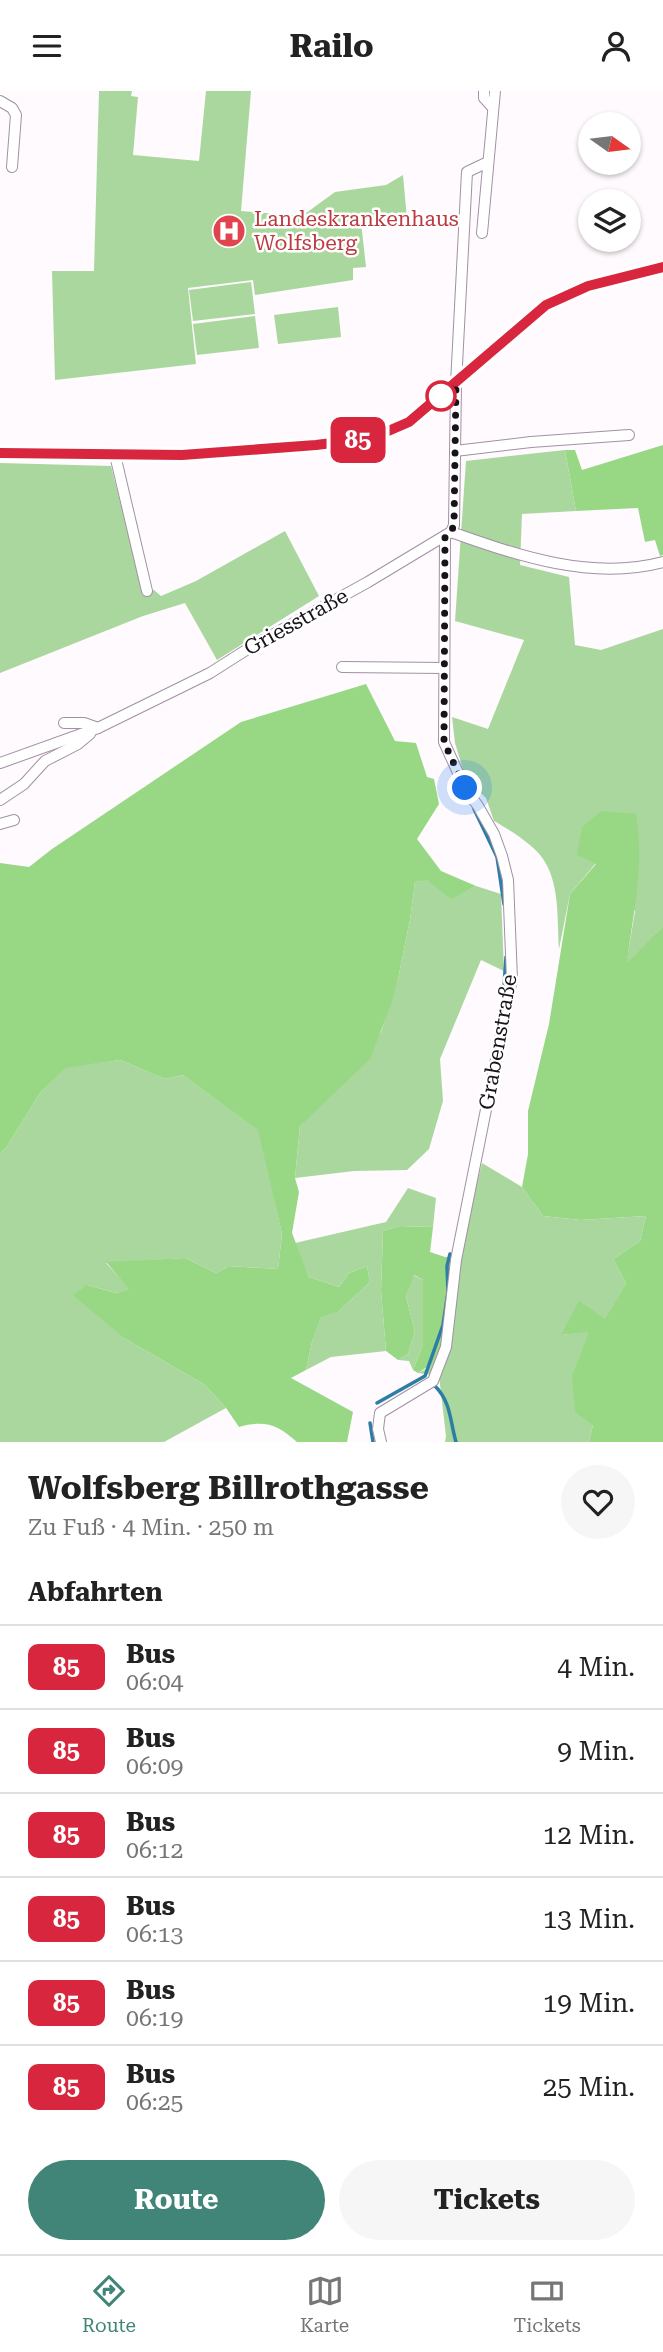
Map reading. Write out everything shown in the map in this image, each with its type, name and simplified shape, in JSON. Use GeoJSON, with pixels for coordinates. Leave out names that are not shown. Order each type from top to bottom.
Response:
{"type":"FeatureCollection","features":[{"type":"Feature","properties":{"kind":"street"},"geometry":{"type":"LineString","coordinates":[[484,91],[484,98],[493,108]]}},
{"type":"Feature","properties":{"kind":"street"},"geometry":{"type":"LineString","coordinates":[[482,233],[495,91]]}},
{"type":"Feature","properties":{"kind":"street"},"geometry":{"type":"LineString","coordinates":[[0,101],[12,107],[16,115],[12,167]]}},
{"type":"Feature","properties":{"kind":"street"},"geometry":{"type":"LineString","coordinates":[[488,162],[467,172],[456,384],[454,525],[448,535],[504,551],[571,565],[627,569],[663,562]]}},
{"type":"Feature","properties":{"kind":"street"},"geometry":{"type":"LineString","coordinates":[[0,453],[195,454],[372,438],[409,422],[546,305],[588,286],[663,267]]}},
{"type":"Feature","properties":{"kind":"street"},"geometry":{"type":"LineString","coordinates":[[455,451],[629,435]]}},
{"type":"Feature","properties":{"kind":"street"},"geometry":{"type":"LineString","coordinates":[[115,455],[147,591]]}},
{"type":"Feature","properties":{"kind":"street","name":"Grabenstraße"},"geometry":{"type":"LineString","coordinates":[[381,1442],[378,1429],[380,1413],[433,1381],[446,1347],[456,1260],[512,979],[508,880],[494,834],[465,788],[444,742],[448,535]]}},
{"type":"Feature","properties":{"kind":"street","name":"Griesstraße"},"geometry":{"type":"LineString","coordinates":[[0,764],[98,728],[210,673],[254,645],[448,535]]}},
{"type":"Feature","properties":{"kind":"street"},"geometry":{"type":"LineString","coordinates":[[342,667],[444,668]]}},
{"type":"Feature","properties":{"kind":"street"},"geometry":{"type":"LineString","coordinates":[[64,723],[84,723],[98,728]]}},
{"type":"Feature","properties":{"kind":"street"},"geometry":{"type":"LineString","coordinates":[[0,800],[24,783],[46,761],[78,744],[98,728]]}},
{"type":"Feature","properties":{"kind":"street"},"geometry":{"type":"LineString","coordinates":[[0,824],[14,820]]}},
{"type":"Feature","properties":{"kind":"green space"},"geometry":{"type":"Polygon","coordinates":[[[99,91],[132,91],[131,96],[138,97],[133,155],[199,161],[206,91],[251,91],[241,211],[302,216],[335,192],[386,185],[403,175],[407,219],[361,222],[366,267],[353,268],[353,280],[255,295],[253,280],[188,288],[196,364],[55,380],[52,271],[94,271],[99,91]]]}},
{"type":"Feature","properties":{"kind":"green space"},"geometry":{"type":"Polygon","coordinates":[[[251,282],[255,314],[193,321],[189,290],[251,282]]]}},
{"type":"Feature","properties":{"kind":"green space"},"geometry":{"type":"Polygon","coordinates":[[[338,307],[341,337],[278,344],[274,315],[338,307]]]}},
{"type":"Feature","properties":{"kind":"green space"},"geometry":{"type":"Polygon","coordinates":[[[255,316],[259,348],[197,355],[193,324],[255,316]]]}},
{"type":"Feature","properties":{"kind":"green space"},"geometry":{"type":"Polygon","coordinates":[[[663,445],[663,555],[660,556],[655,540],[645,542],[638,508],[576,511],[565,450],[575,450],[582,470],[663,445]]]}},
{"type":"Feature","properties":{"kind":"green space"},"geometry":{"type":"Polygon","coordinates":[[[565,450],[576,511],[522,514],[520,565],[569,577],[575,645],[601,650],[663,629],[663,926],[626,965],[635,911],[596,863],[570,894],[559,949],[555,893],[545,862],[529,844],[494,821],[486,798],[466,779],[455,743],[452,717],[488,729],[524,640],[455,621],[466,461],[565,450]]]}},
{"type":"Feature","properties":{"kind":"green space"},"geometry":{"type":"Polygon","coordinates":[[[0,463],[111,466],[143,593],[154,590],[161,596],[196,581],[285,531],[319,596],[217,660],[185,603],[143,616],[0,673],[0,463]]]}},
{"type":"Feature","properties":{"kind":"green space"},"geometry":{"type":"Polygon","coordinates":[[[366,684],[395,741],[416,743],[427,777],[434,779],[439,804],[417,839],[441,871],[476,886],[451,899],[427,880],[415,882],[398,979],[370,1059],[300,1126],[295,1178],[299,1192],[292,1233],[309,1277],[339,1287],[349,1273],[367,1266],[370,1282],[338,1312],[321,1317],[306,1370],[291,1378],[353,1412],[347,1442],[297,1442],[270,1425],[239,1427],[205,1385],[124,1338],[73,1295],[87,1285],[116,1293],[129,1289],[106,1262],[185,1258],[216,1273],[229,1266],[278,1269],[282,1234],[258,1130],[183,1075],[165,1079],[120,1060],[65,1068],[40,1093],[6,1148],[0,1153],[0,863],[29,867],[241,722],[366,684]]]}},
{"type":"Feature","properties":{"kind":"green space"},"geometry":{"type":"Polygon","coordinates":[[[602,811],[636,814],[639,871],[627,963],[663,926],[663,1442],[589,1442],[593,1425],[575,1412],[572,1376],[589,1332],[561,1335],[579,1301],[605,1319],[626,1283],[613,1259],[640,1241],[646,1216],[581,1220],[543,1216],[522,1187],[528,1154],[528,1111],[549,1024],[570,894],[596,864],[577,855],[582,827],[602,811]]]}},
{"type":"Feature","properties":{"kind":"green space"},"geometry":{"type":"Polygon","coordinates":[[[427,879],[451,898],[476,886],[501,894],[504,971],[481,960],[440,1059],[443,1101],[429,1149],[407,1170],[354,1171],[295,1178],[300,1126],[381,1032],[398,979],[415,882],[427,879]]]}},
{"type":"Feature","properties":{"kind":"green space"},"geometry":{"type":"Polygon","coordinates":[[[120,1060],[165,1079],[183,1075],[259,1130],[282,1234],[278,1269],[229,1266],[216,1273],[185,1258],[106,1263],[130,1289],[116,1293],[87,1285],[124,1338],[205,1385],[226,1408],[164,1442],[0,1442],[0,1153],[6,1148],[40,1093],[65,1067],[120,1060]]]}},
{"type":"Feature","properties":{"kind":"green space"},"geometry":{"type":"Polygon","coordinates":[[[482,1163],[522,1187],[543,1216],[581,1220],[646,1216],[640,1241],[613,1259],[626,1283],[605,1320],[562,1335],[590,1331],[593,1425],[589,1442],[445,1442],[439,1376],[418,1373],[430,1367],[482,1163]]]}},
{"type":"Feature","properties":{"kind":"green space"},"geometry":{"type":"Polygon","coordinates":[[[408,1188],[436,1198],[433,1227],[399,1226],[383,1231],[381,1291],[386,1351],[331,1357],[306,1370],[321,1316],[338,1312],[370,1282],[367,1266],[349,1273],[339,1287],[309,1277],[295,1243],[386,1222],[408,1188]]]}},
{"type":"Feature","properties":{"kind":"green space"},"geometry":{"type":"Polygon","coordinates":[[[399,1226],[433,1227],[430,1252],[445,1257],[458,1256],[457,1306],[433,1363],[418,1373],[413,1370],[423,1345],[423,1280],[414,1275],[406,1297],[415,1331],[408,1354],[398,1360],[386,1351],[381,1291],[383,1231],[399,1226]]]}},
{"type":"Feature","properties":{"kind":"green space"},"geometry":{"type":"Polygon","coordinates":[[[413,1275],[423,1280],[423,1345],[413,1370],[409,1361],[398,1360],[408,1354],[415,1331],[406,1297],[413,1275]]]}},
{"type":"Feature","properties":{"kind":"waterway"},"geometry":{"type":"LineString","coordinates":[[474,809],[497,857],[504,904]]}},
{"type":"Feature","properties":{"kind":"waterway"},"geometry":{"type":"LineString","coordinates":[[504,986],[506,957]]}},
{"type":"Feature","properties":{"kind":"waterway"},"geometry":{"type":"LineString","coordinates":[[377,1403],[425,1376],[443,1325],[450,1254]]}},
{"type":"Feature","properties":{"kind":"waterway"},"geometry":{"type":"LineString","coordinates":[[435,1386],[447,1405],[456,1442]]}},
{"type":"Feature","properties":{"kind":"waterway"},"geometry":{"type":"LineString","coordinates":[[370,1423],[373,1442]]}},
{"type":"Feature","properties":{"kind":"bus line","name":"85"},"geometry":{"type":"LineString","coordinates":[[0,453],[182,455],[372,438],[409,422],[546,305],[588,286],[663,267]]}},
{"type":"Feature","properties":{"kind":"place","name":"Landeskrankenhaus Wolfsberg"},"geometry":{"type":"Point","coordinates":[229,231]}},
{"type":"Feature","properties":{"kind":"route"},"geometry":{"type":"LineString","coordinates":[[441,396],[456,384],[454,525],[445,537],[444,742],[465,788]]}}]}
